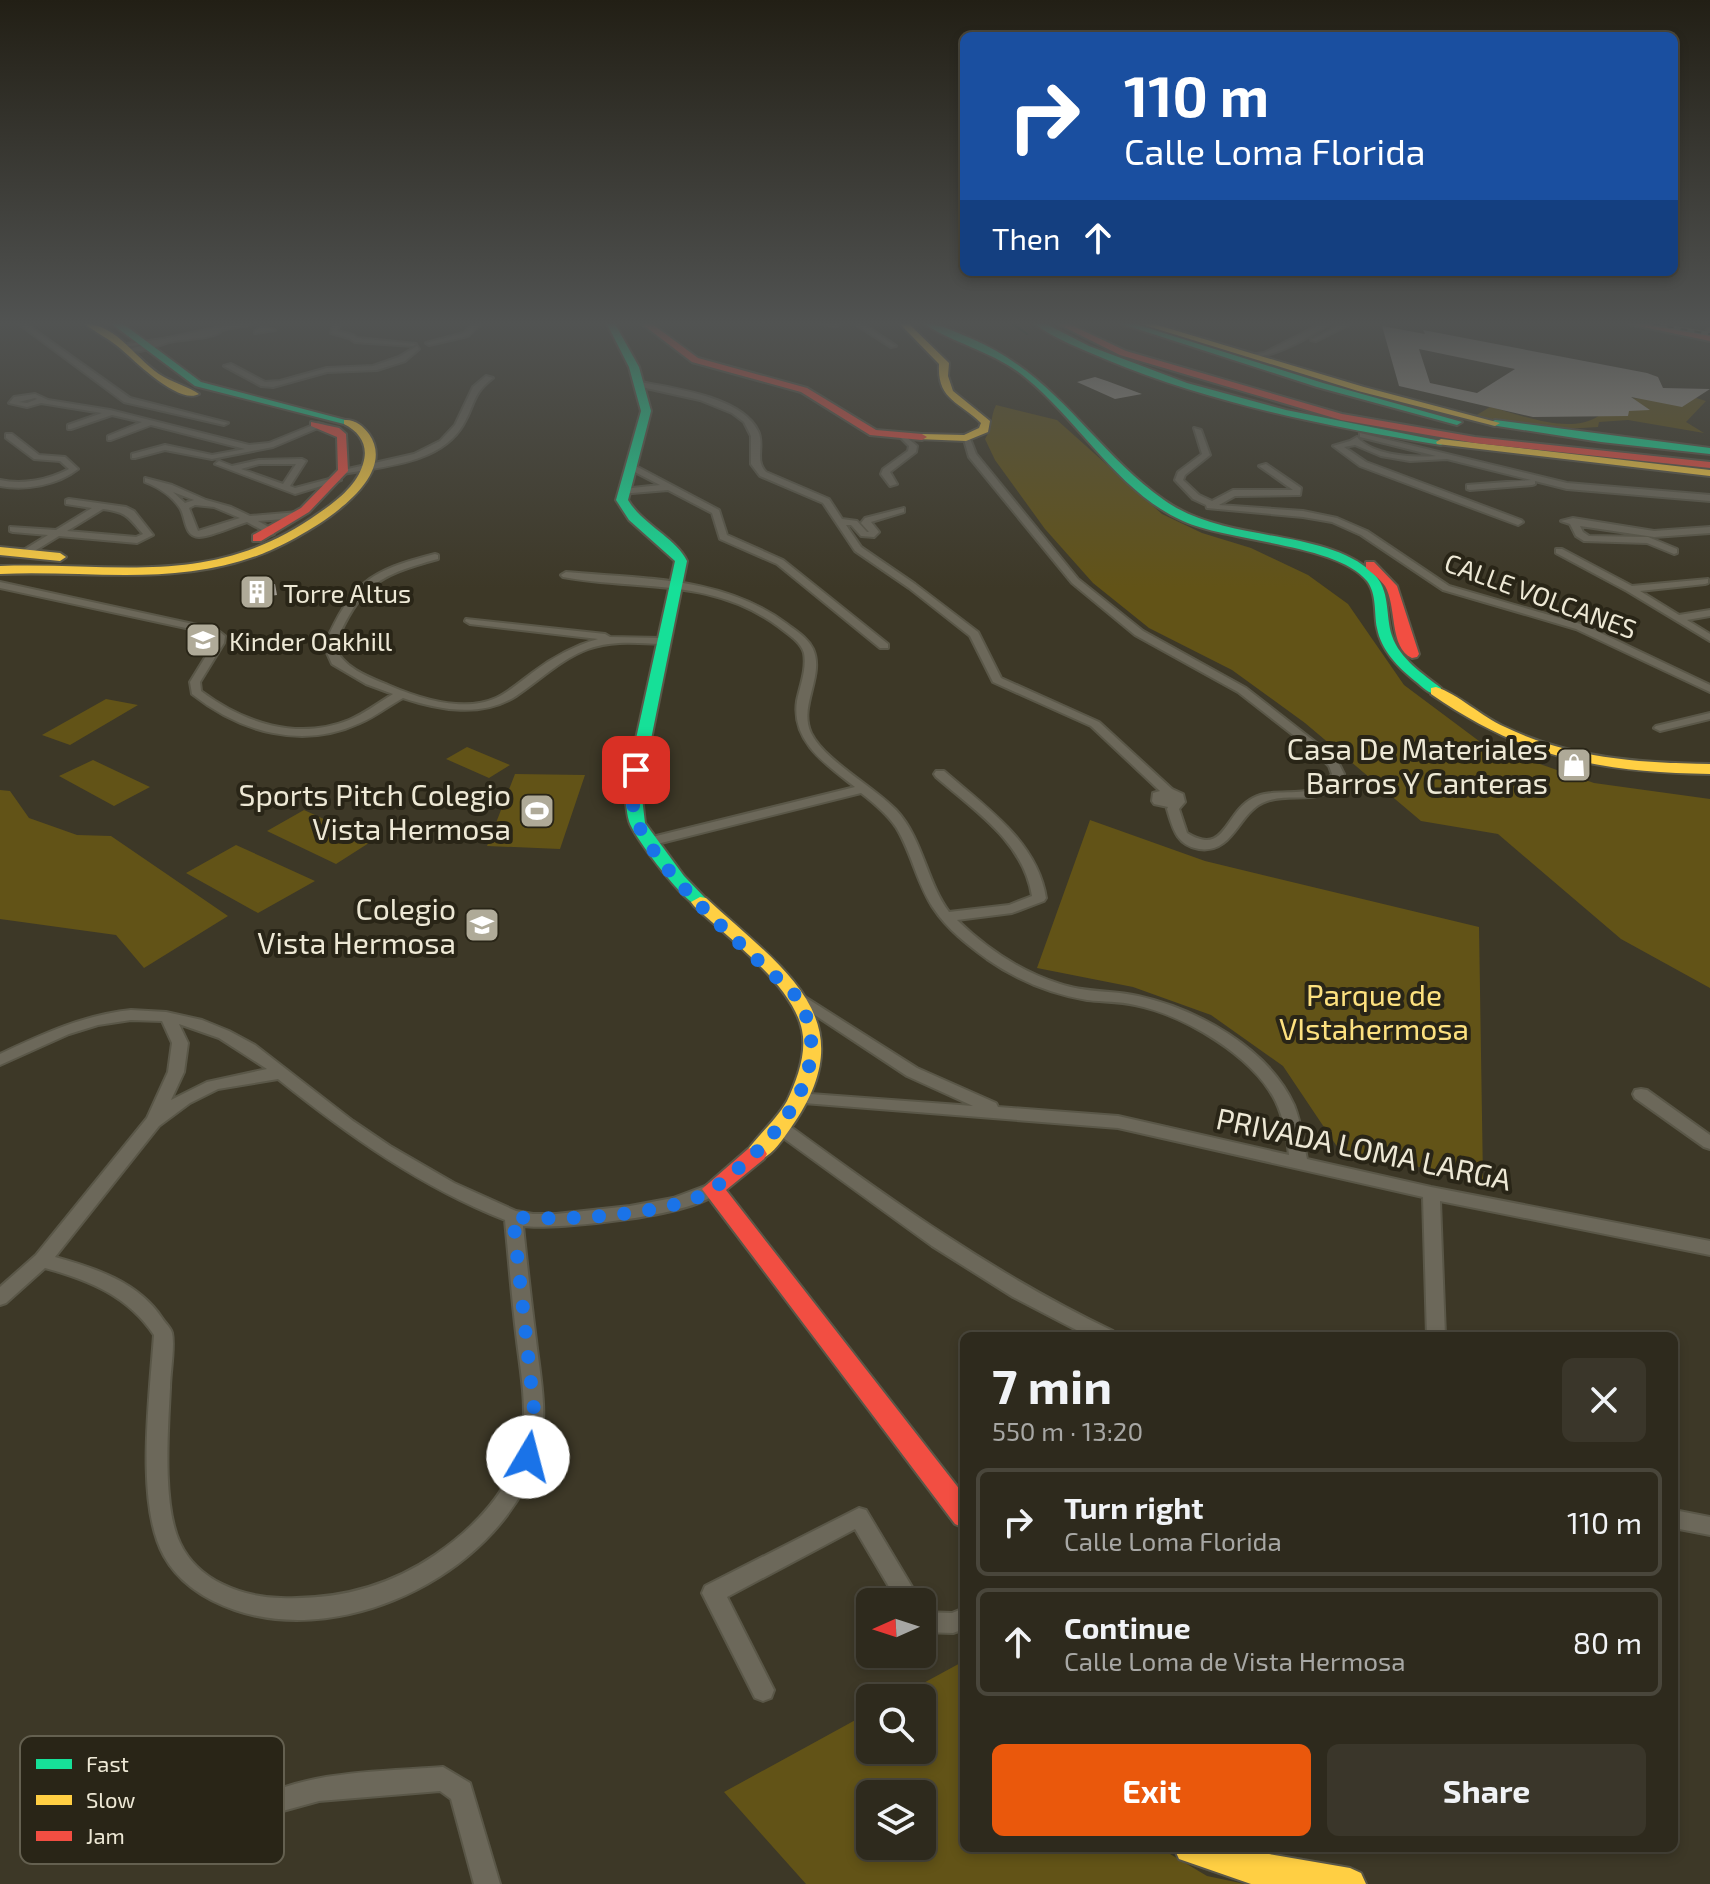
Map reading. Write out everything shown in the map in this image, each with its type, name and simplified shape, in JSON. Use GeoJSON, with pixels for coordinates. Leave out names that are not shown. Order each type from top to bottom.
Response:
{"type":"FeatureCollection","features":[{"type":"Feature","properties":{"kind":"main road"},"geometry":{"type":"LineString","coordinates":[[145,573],[152,565],[213,556],[271,532],[298,515],[340,475],[342,436],[321,425],[263,412]]}},
{"type":"Feature","properties":{"kind":"main road"},"geometry":{"type":"LineString","coordinates":[[8,569],[28,578],[52,568],[77,571],[102,565],[145,573],[205,565],[280,542],[323,516],[347,495],[370,465],[371,442],[365,432],[352,423],[308,412]]}},
{"type":"Feature","properties":{"kind":"main road"},"geometry":{"type":"LineString","coordinates":[[646,412],[623,492],[626,509],[681,561],[633,789],[637,823],[678,880],[796,996],[808,1015],[812,1031],[811,1058],[797,1098],[781,1128],[713,1189],[960,1511]]}},
{"type":"Feature","properties":{"kind":"main road"},"geometry":{"type":"LineString","coordinates":[[840,412],[874,433],[905,438],[966,438],[984,430],[986,423],[973,412]]}},
{"type":"Feature","properties":{"kind":"main road"},"geometry":{"type":"LineString","coordinates":[[1065,412],[1159,503],[1188,519],[1219,531],[1323,555],[1366,573],[1380,592],[1381,628],[1390,646],[1411,670],[1451,705],[1481,725],[1529,746],[1596,763],[1645,769],[1710,769]]}},
{"type":"Feature","properties":{"kind":"main road"},"geometry":{"type":"LineString","coordinates":[[1079,412],[1165,496],[1183,509],[1207,521],[1243,532],[1338,552],[1368,564],[1387,576],[1396,588],[1398,626],[1404,643],[1451,691],[1493,720],[1527,736],[1595,755],[1662,763],[1710,759]]}},
{"type":"Feature","properties":{"kind":"main road"},"geometry":{"type":"LineString","coordinates":[[1277,412],[1362,436],[1581,454],[1626,465],[1710,473]]}},
{"type":"Feature","properties":{"kind":"main road"},"geometry":{"type":"LineString","coordinates":[[1325,412],[1474,445]]}},
{"type":"Feature","properties":{"kind":"main road"},"geometry":{"type":"LineString","coordinates":[[1419,412],[1474,427],[1559,441],[1710,458]]}},
{"type":"Feature","properties":{"kind":"main road"},"geometry":{"type":"LineString","coordinates":[[1463,412],[1495,422],[1593,439],[1710,451]]}},
{"type":"Feature","properties":{"kind":"main road"},"geometry":{"type":"LineString","coordinates":[[1406,430],[1710,465]]}},
{"type":"Feature","properties":{"kind":"main road"},"geometry":{"type":"LineString","coordinates":[[8,569],[152,561],[228,549]]}},
{"type":"Feature","properties":{"kind":"main road"},"geometry":{"type":"LineString","coordinates":[[1201,1852],[1239,1866],[1350,1884]]}},
{"type":"Feature","properties":{"kind":"street"},"geometry":{"type":"LineString","coordinates":[[71,427],[110,412],[259,448]]}},
{"type":"Feature","properties":{"kind":"street"},"geometry":{"type":"LineString","coordinates":[[177,412],[224,423]]}},
{"type":"Feature","properties":{"kind":"street"},"geometry":{"type":"LineString","coordinates":[[219,464],[285,488],[305,490],[340,475],[402,458],[445,441],[456,430],[463,412]]}},
{"type":"Feature","properties":{"kind":"street"},"geometry":{"type":"LineString","coordinates":[[727,412],[746,421],[756,436],[757,468],[763,474],[826,501],[845,534],[867,557],[912,586],[974,634],[997,680],[1095,724],[1168,792],[1179,797],[1173,809],[1181,835],[1200,844],[1222,842],[1251,802],[1261,797],[1311,795],[1335,783],[1338,774],[1334,765],[1242,690],[1139,633],[1075,581],[972,455],[966,438]]}},
{"type":"Feature","properties":{"kind":"street"},"geometry":{"type":"LineString","coordinates":[[111,438],[150,422]]}},
{"type":"Feature","properties":{"kind":"street"},"geometry":{"type":"LineString","coordinates":[[135,456],[162,447],[212,457],[259,448],[321,425]]}},
{"type":"Feature","properties":{"kind":"street"},"geometry":{"type":"LineString","coordinates":[[1197,430],[1206,455],[1181,474],[1182,485],[1210,506],[1233,493],[1297,493],[1298,490],[1263,466]]}},
{"type":"Feature","properties":{"kind":"street"},"geometry":{"type":"LineString","coordinates":[[0,483],[15,485],[66,475],[74,469],[62,459],[37,457],[9,436]]}},
{"type":"Feature","properties":{"kind":"street"},"geometry":{"type":"LineString","coordinates":[[1518,522],[1363,464],[1337,446],[1362,436],[1417,460],[1449,456],[1544,481],[1594,489],[1710,495]]}},
{"type":"Feature","properties":{"kind":"street"},"geometry":{"type":"LineString","coordinates":[[893,484],[886,471],[912,452],[913,446],[905,438]]}},
{"type":"Feature","properties":{"kind":"street"},"geometry":{"type":"LineString","coordinates":[[1474,445],[1470,455],[1481,460],[1570,482],[1710,495]]}},
{"type":"Feature","properties":{"kind":"street"},"geometry":{"type":"LineString","coordinates":[[234,469],[259,462],[302,461],[285,488]]}},
{"type":"Feature","properties":{"kind":"street"},"geometry":{"type":"LineString","coordinates":[[630,466],[716,512],[723,537],[728,541],[780,562],[884,646]]}},
{"type":"Feature","properties":{"kind":"street"},"geometry":{"type":"LineString","coordinates":[[148,480],[206,501],[271,532]]}},
{"type":"Feature","properties":{"kind":"street"},"geometry":{"type":"LineString","coordinates":[[1470,487],[1544,481]]}},
{"type":"Feature","properties":{"kind":"street"},"geometry":{"type":"LineString","coordinates":[[164,487],[184,507],[196,534],[247,519],[298,515]]}},
{"type":"Feature","properties":{"kind":"street"},"geometry":{"type":"LineString","coordinates":[[623,492],[671,487]]}},
{"type":"Feature","properties":{"kind":"street"},"geometry":{"type":"LineString","coordinates":[[184,507],[193,502],[206,501]]}},
{"type":"Feature","properties":{"kind":"street"},"geometry":{"type":"LineString","coordinates":[[13,529],[137,540],[148,535],[131,513],[103,505],[69,502]]}},
{"type":"Feature","properties":{"kind":"street"},"geometry":{"type":"LineString","coordinates":[[8,569],[56,533],[103,505]]}},
{"type":"Feature","properties":{"kind":"street","name":"CALLE VOLCANES"},"geometry":{"type":"LineString","coordinates":[[1210,506],[1303,514],[1334,520],[1364,533],[1446,588],[1580,627],[1710,689]]}},
{"type":"Feature","properties":{"kind":"street"},"geometry":{"type":"LineString","coordinates":[[839,521],[854,523],[864,534],[871,535],[874,532],[866,523],[868,520],[901,510]]}},
{"type":"Feature","properties":{"kind":"street"},"geometry":{"type":"LineString","coordinates":[[1674,551],[1648,540],[1587,539],[1570,521],[1654,534],[1710,530]]}},
{"type":"Feature","properties":{"kind":"street"},"geometry":{"type":"LineString","coordinates":[[1559,551],[1630,589],[1710,638]]}},
{"type":"Feature","properties":{"kind":"street"},"geometry":{"type":"LineString","coordinates":[[435,557],[388,570],[365,584],[329,646],[336,662],[403,693],[453,709],[488,705],[500,700],[574,651],[614,638]]}},
{"type":"Feature","properties":{"kind":"street"},"geometry":{"type":"LineString","coordinates":[[8,569],[212,631],[220,636],[219,643],[195,682],[196,692],[233,718],[270,730],[293,732],[336,728],[354,722],[403,693]]}},
{"type":"Feature","properties":{"kind":"street"},"geometry":{"type":"LineString","coordinates":[[566,575],[712,590],[750,602],[805,645],[810,656],[803,728],[810,740],[893,815],[906,834],[940,908],[947,916],[977,945],[1030,978],[1061,990],[1138,1000],[1173,1012],[1234,1047],[1265,1075],[1282,1098],[1292,1125],[1299,1163]]}},
{"type":"Feature","properties":{"kind":"street"},"geometry":{"type":"LineString","coordinates":[[1630,589],[1705,581]]}},
{"type":"Feature","properties":{"kind":"street"},"geometry":{"type":"LineString","coordinates":[[1678,618],[1710,613]]}},
{"type":"Feature","properties":{"kind":"street"},"geometry":{"type":"LineString","coordinates":[[470,621],[662,641]]}},
{"type":"Feature","properties":{"kind":"street"},"geometry":{"type":"LineString","coordinates":[[1660,728],[1710,716]]}},
{"type":"Feature","properties":{"kind":"street"},"geometry":{"type":"LineString","coordinates":[[940,774],[1018,846],[1039,881],[1039,898],[1012,909],[947,916]]}},
{"type":"Feature","properties":{"kind":"street"},"geometry":{"type":"LineString","coordinates":[[649,842],[863,789]]}},
{"type":"Feature","properties":{"kind":"street","name":"PRIVADA LOMA LARGA"},"geometry":{"type":"LineString","coordinates":[[796,996],[902,1066],[950,1091],[1005,1112]]}},
{"type":"Feature","properties":{"kind":"street"},"geometry":{"type":"LineString","coordinates":[[0,1060],[68,1028],[101,1019],[132,1015],[169,1019],[214,1030],[245,1043],[347,1125],[439,1181],[513,1217],[553,1220],[614,1214],[696,1198],[713,1189]]}},
{"type":"Feature","properties":{"kind":"street"},"geometry":{"type":"LineString","coordinates":[[0,1298],[42,1260],[153,1122],[176,1072],[180,1043],[169,1019]]}},
{"type":"Feature","properties":{"kind":"street"},"geometry":{"type":"LineString","coordinates":[[153,1122],[195,1091],[215,1083],[282,1073]]}},
{"type":"Feature","properties":{"kind":"street"},"geometry":{"type":"LineString","coordinates":[[1641,1094],[1710,1143]]}},
{"type":"Feature","properties":{"kind":"street","name":"PRIVADA LOMA LARGA"},"geometry":{"type":"LineString","coordinates":[[797,1098],[1118,1122],[1431,1193],[1710,1248]]}},
{"type":"Feature","properties":{"kind":"street"},"geometry":{"type":"LineString","coordinates":[[781,1128],[945,1248],[1073,1322],[1097,1332]]}},
{"type":"Feature","properties":{"kind":"street"},"geometry":{"type":"LineString","coordinates":[[1431,1193],[1436,1332]]}},
{"type":"Feature","properties":{"kind":"street"},"geometry":{"type":"LineString","coordinates":[[42,1260],[87,1272],[122,1290],[150,1313],[163,1334],[159,1507],[172,1550],[204,1586],[246,1606],[299,1609],[346,1605],[396,1590],[482,1532],[509,1496],[528,1457],[534,1410],[513,1217]]}},
{"type":"Feature","properties":{"kind":"street"},"geometry":{"type":"LineString","coordinates":[[763,1690],[713,1593],[859,1517],[902,1588]]}},
{"type":"Feature","properties":{"kind":"street"},"geometry":{"type":"LineString","coordinates":[[1678,1520],[1710,1526]]}},
{"type":"Feature","properties":{"kind":"street"},"geometry":{"type":"LineString","coordinates":[[936,1622],[960,1620]]}},
{"type":"Feature","properties":{"kind":"street"},"geometry":{"type":"LineString","coordinates":[[284,1799],[319,1789],[443,1779],[461,1792],[487,1884]]}},
{"type":"Feature","properties":{"kind":"green space"},"geometry":{"type":"Polygon","coordinates":[[[1024,412],[1057,420],[1162,514],[1202,533],[1251,548],[1308,575],[1348,604],[1404,685],[1483,744],[1594,783],[1710,799],[1710,988],[1621,939],[1498,834],[1421,821],[1305,723],[1232,670],[1149,628],[1093,583],[1045,529],[995,460],[985,439],[993,414],[1024,412]]]}},
{"type":"Feature","properties":{"kind":"green space"},"geometry":{"type":"Polygon","coordinates":[[[1482,412],[1509,412],[1558,424],[1585,422],[1603,412],[1696,412],[1686,422],[1704,433],[1628,420],[1599,422],[1598,427],[1548,430],[1475,416],[1482,412]]]}},
{"type":"Feature","properties":{"kind":"green space"},"geometry":{"type":"Polygon","coordinates":[[[106,699],[138,705],[70,745],[42,735],[106,699]]]}},
{"type":"Feature","properties":{"kind":"green space"},"geometry":{"type":"Polygon","coordinates":[[[467,747],[510,765],[489,778],[446,759],[467,747]]]}},
{"type":"Feature","properties":{"kind":"green space"},"geometry":{"type":"Polygon","coordinates":[[[93,760],[150,787],[114,806],[59,776],[93,760]]]}},
{"type":"Feature","properties":{"kind":"green space","name":"Sports Pitch Colegio Vista Hermosa"},"geometry":{"type":"Polygon","coordinates":[[[515,774],[585,775],[560,849],[487,846],[515,774]]]}},
{"type":"Feature","properties":{"kind":"green space"},"geometry":{"type":"Polygon","coordinates":[[[0,790],[10,791],[29,818],[77,835],[111,836],[228,916],[144,968],[116,935],[0,919],[0,790]]]}},
{"type":"Feature","properties":{"kind":"green space"},"geometry":{"type":"Polygon","coordinates":[[[304,810],[372,841],[336,864],[267,831],[304,810]]]}},
{"type":"Feature","properties":{"kind":"green space","name":"Parque de VIstahermosa"},"geometry":{"type":"Polygon","coordinates":[[[1090,820],[1205,861],[1479,927],[1483,1180],[1340,1151],[1283,1066],[1211,1015],[1133,987],[1037,968],[1090,820]]]}},
{"type":"Feature","properties":{"kind":"green space"},"geometry":{"type":"Polygon","coordinates":[[[236,845],[315,881],[258,913],[186,873],[236,845]]]}},
{"type":"Feature","properties":{"kind":"green space"},"geometry":{"type":"Polygon","coordinates":[[[960,1663],[960,1852],[1167,1852],[1207,1876],[1245,1884],[806,1884],[724,1792],[856,1720],[856,1764],[936,1764],[936,1684],[922,1684],[960,1663]]]}},
{"type":"Feature","properties":{"kind":"building"},"geometry":{"type":"Polygon","coordinates":[[[1511,412],[1629,412],[1628,416],[1533,417],[1511,412]]]}},
{"type":"Feature","properties":{"kind":"building","name":"Torre Altus"},"geometry":{"type":"Polygon","coordinates":[[[264,582],[265,585],[275,584],[277,595],[270,596],[271,599],[246,600],[243,585],[264,582]]]}},
{"type":"Feature","properties":{"kind":"traffic: fast"},"geometry":{"type":"LineString","coordinates":[[308,412],[348,422]]}},
{"type":"Feature","properties":{"kind":"traffic: fast"},"geometry":{"type":"LineString","coordinates":[[646,412],[622,500],[633,518],[678,555],[681,561],[633,789],[637,823],[678,880],[700,902]]}},
{"type":"Feature","properties":{"kind":"traffic: fast"},"geometry":{"type":"LineString","coordinates":[[1066,412],[1122,470],[1183,517],[1228,533],[1328,554],[1368,575],[1377,589],[1390,646],[1407,667],[1436,691]]}},
{"type":"Feature","properties":{"kind":"traffic: fast"},"geometry":{"type":"LineString","coordinates":[[1282,412],[1441,442]]}},
{"type":"Feature","properties":{"kind":"traffic: fast"},"geometry":{"type":"LineString","coordinates":[[1420,412],[1457,422]]}},
{"type":"Feature","properties":{"kind":"traffic: fast"},"geometry":{"type":"LineString","coordinates":[[1495,423],[1710,451]]}},
{"type":"Feature","properties":{"kind":"traffic: slow"},"geometry":{"type":"LineString","coordinates":[[922,437],[966,438],[984,430],[986,423],[974,412]]}},
{"type":"Feature","properties":{"kind":"traffic: slow"},"geometry":{"type":"LineString","coordinates":[[1451,412],[1495,423]]}},
{"type":"Feature","properties":{"kind":"traffic: slow"},"geometry":{"type":"LineString","coordinates":[[0,570],[163,571],[222,562],[279,543],[329,512],[348,496],[364,475],[371,454],[369,443],[363,432],[348,422]]}},
{"type":"Feature","properties":{"kind":"traffic: slow"},"geometry":{"type":"LineString","coordinates":[[1441,442],[1710,473]]}},
{"type":"Feature","properties":{"kind":"traffic: slow"},"geometry":{"type":"LineString","coordinates":[[0,551],[60,557]]}},
{"type":"Feature","properties":{"kind":"traffic: slow"},"geometry":{"type":"LineString","coordinates":[[1436,691],[1500,731],[1566,754],[1635,766],[1710,769]]}},
{"type":"Feature","properties":{"kind":"traffic: slow"},"geometry":{"type":"LineString","coordinates":[[700,902],[793,993],[804,1009],[812,1031],[811,1058],[797,1100],[779,1128],[756,1154]]}},
{"type":"Feature","properties":{"kind":"traffic: slow"},"geometry":{"type":"LineString","coordinates":[[1201,1852],[1239,1866],[1350,1884]]}},
{"type":"Feature","properties":{"kind":"traffic: jam"},"geometry":{"type":"LineString","coordinates":[[840,412],[874,433],[922,437]]}},
{"type":"Feature","properties":{"kind":"traffic: jam"},"geometry":{"type":"LineString","coordinates":[[1324,412],[1475,440],[1710,465]]}},
{"type":"Feature","properties":{"kind":"traffic: jam"},"geometry":{"type":"LineString","coordinates":[[257,538],[305,510],[343,471],[342,436],[335,430],[315,424]]}},
{"type":"Feature","properties":{"kind":"traffic: jam"},"geometry":{"type":"LineString","coordinates":[[1370,565],[1383,576],[1396,596],[1402,628],[1412,654]]}},
{"type":"Feature","properties":{"kind":"traffic: jam"},"geometry":{"type":"LineString","coordinates":[[756,1154],[713,1189],[960,1511]]}},
{"type":"Feature","properties":{"kind":"place","name":"Torre Altus"},"geometry":{"type":"Point","coordinates":[257,592]}},
{"type":"Feature","properties":{"kind":"place","name":"Kinder Oakhill"},"geometry":{"type":"Point","coordinates":[203,640]}},
{"type":"Feature","properties":{"kind":"place","name":"Casa De Materiales Barros Y Canteras"},"geometry":{"type":"Point","coordinates":[1574,765]}},
{"type":"Feature","properties":{"kind":"place","name":"Sports Pitch Colegio Vista Hermosa"},"geometry":{"type":"Point","coordinates":[537,811]}},
{"type":"Feature","properties":{"kind":"place","name":"Colegio Vista Hermosa"},"geometry":{"type":"Point","coordinates":[482,925]}},
{"type":"Feature","properties":{"kind":"route"},"geometry":{"type":"LineString","coordinates":[[528,1457],[534,1410],[513,1217],[553,1220],[614,1214],[696,1198],[713,1189],[781,1128],[797,1098],[811,1058],[812,1031],[808,1015],[796,996],[678,880],[637,823],[633,807],[636,770]]}}]}
